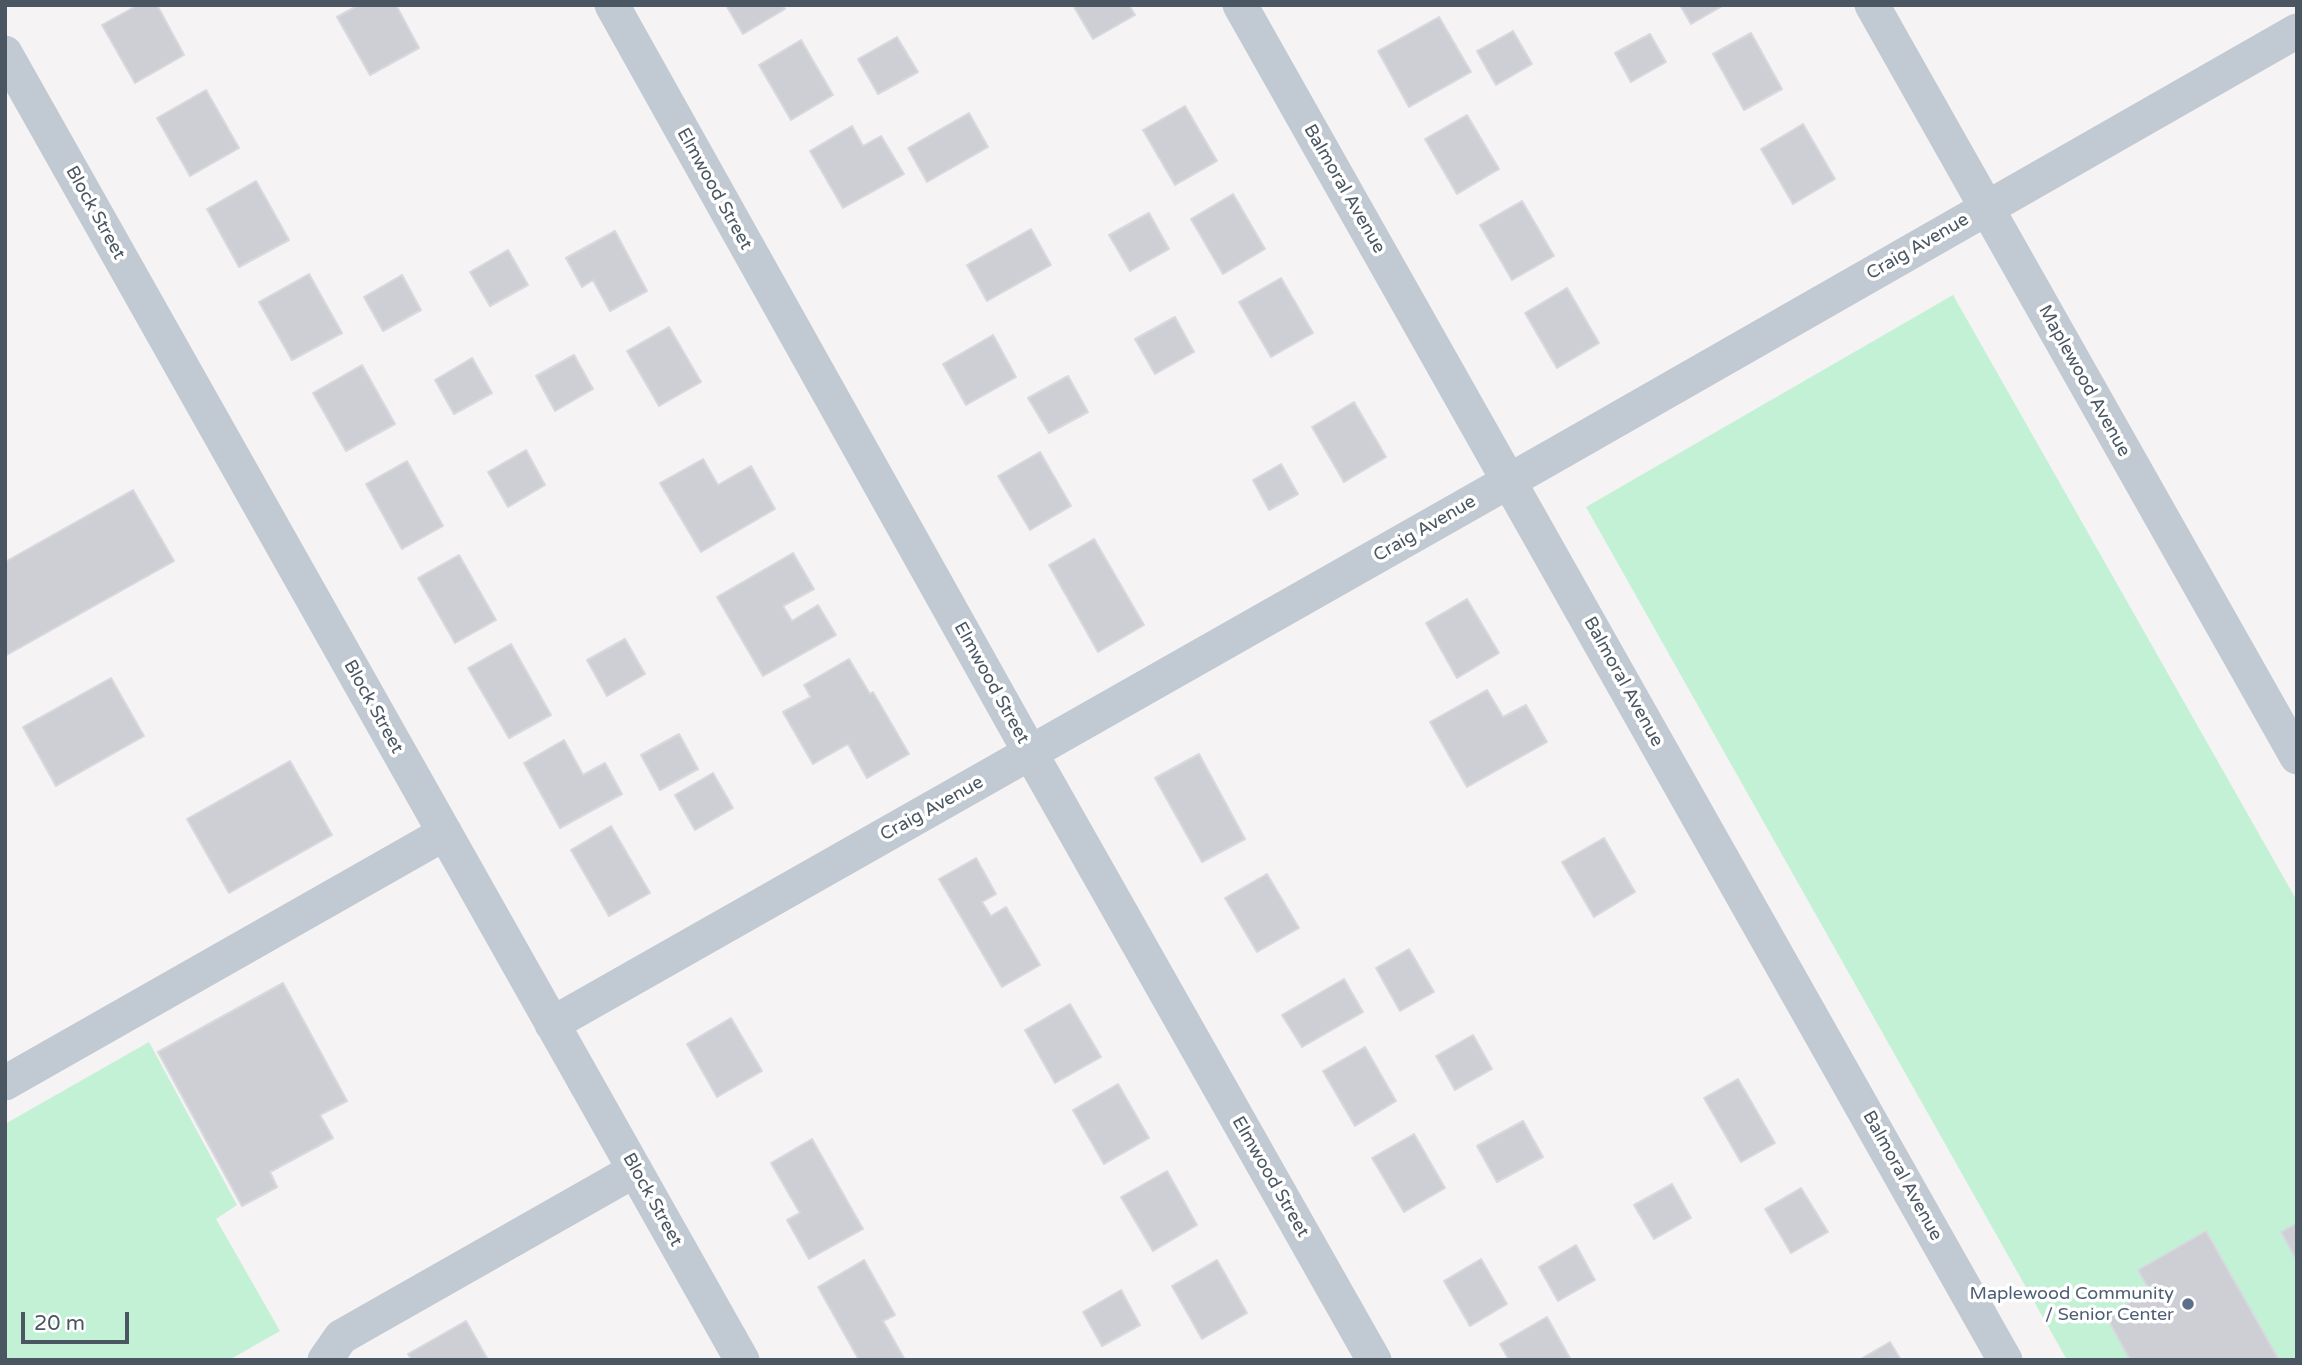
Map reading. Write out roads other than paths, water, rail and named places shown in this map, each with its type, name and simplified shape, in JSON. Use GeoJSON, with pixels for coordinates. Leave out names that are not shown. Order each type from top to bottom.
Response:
{"type":"FeatureCollection","features":[{"type":"Feature","properties":{"kind":"street","name":"Elmwood Street"},"geometry":{"type":"LineString","coordinates":[[612,5],[1374,1360]]}},
{"type":"Feature","properties":{"kind":"street","name":"Balmoral Avenue"},"geometry":{"type":"LineString","coordinates":[[1240,5],[2005,1360]]}},
{"type":"Feature","properties":{"kind":"street","name":"Maplewood Avenue"},"geometry":{"type":"LineString","coordinates":[[1872,5],[2297,757]]}},
{"type":"Feature","properties":{"kind":"street","name":"Craig Avenue"},"geometry":{"type":"LineString","coordinates":[[552,1024],[1031,754],[2297,31]]}},
{"type":"Feature","properties":{"kind":"street","name":"Block Street"},"geometry":{"type":"LineString","coordinates":[[5,53],[742,1360]]}},
{"type":"Feature","properties":{"kind":"street"},"geometry":{"type":"LineString","coordinates":[[5,1083],[444,833]]}},
{"type":"Feature","properties":{"kind":"street"},"geometry":{"type":"LineString","coordinates":[[325,1360],[341,1337],[635,1170]]}},
{"type":"Feature","properties":{"kind":"place","name":"Maplewood Community / Senior Center"},"geometry":{"type":"Point","coordinates":[2188,1304]}}]}
